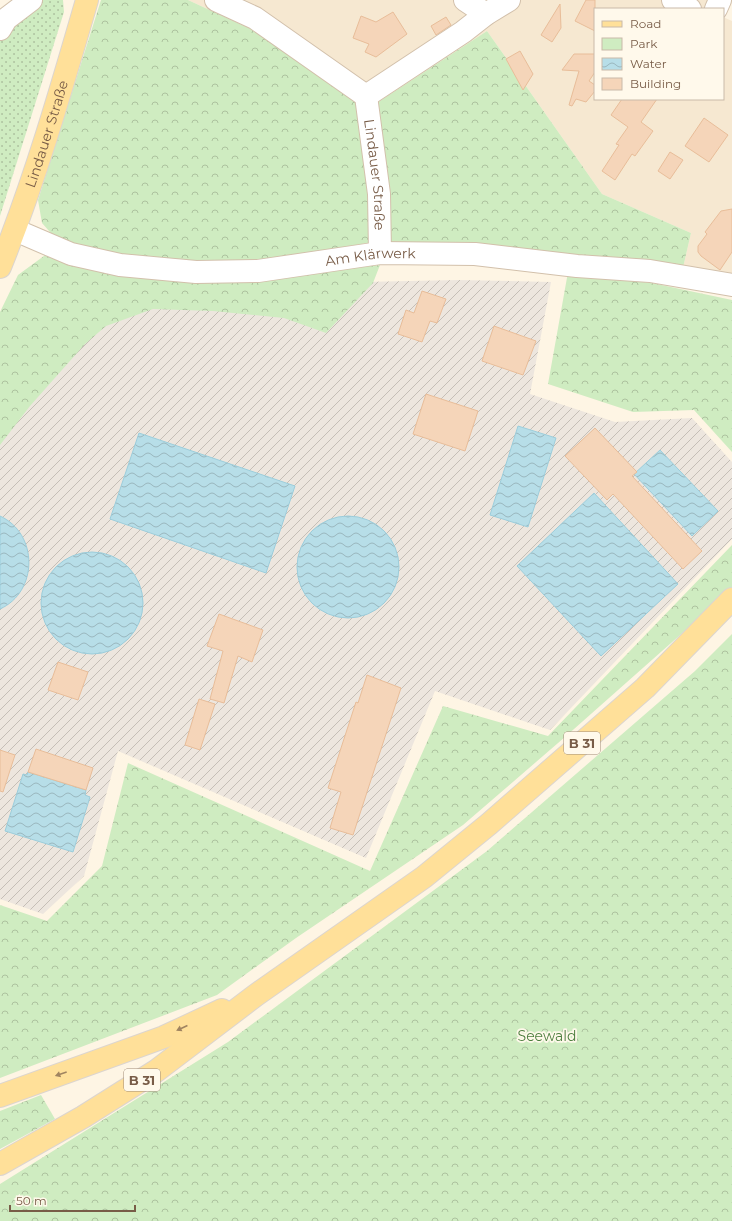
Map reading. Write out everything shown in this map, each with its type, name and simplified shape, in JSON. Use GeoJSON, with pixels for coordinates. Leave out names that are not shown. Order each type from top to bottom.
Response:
{"type":"FeatureCollection","features":[{"type":"Feature","properties":{"kind":"main road","name":"Lindauer Straße"},"geometry":{"type":"LineString","coordinates":[[0,267],[60,93],[85,8]]}},
{"type":"Feature","properties":{"kind":"main road","name":"B 31"},"geometry":{"type":"LineString","coordinates":[[0,1164],[83,1117],[156,1071],[256,995],[424,878],[489,824],[645,688],[732,599]]}},
{"type":"Feature","properties":{"kind":"main road"},"geometry":{"type":"LineString","coordinates":[[0,1096],[164,1037],[256,995]]}},
{"type":"Feature","properties":{"kind":"street"},"geometry":{"type":"LineString","coordinates":[[0,29],[6,19],[31,0]]}},
{"type":"Feature","properties":{"kind":"street"},"geometry":{"type":"LineString","coordinates":[[216,0],[255,18],[366,96],[509,0]]}},
{"type":"Feature","properties":{"kind":"street"},"geometry":{"type":"LineString","coordinates":[[465,0],[486,14]]}},
{"type":"Feature","properties":{"kind":"street"},"geometry":{"type":"LineString","coordinates":[[673,0],[688,8]]}},
{"type":"Feature","properties":{"kind":"street","name":"Lindauer Straße"},"geometry":{"type":"LineString","coordinates":[[366,96],[379,194],[380,253]]}},
{"type":"Feature","properties":{"kind":"street","name":"Am Klärwerk"},"geometry":{"type":"LineString","coordinates":[[14,230],[71,254],[120,265],[196,272],[258,271],[380,253],[475,254],[577,266],[650,271],[732,286]]}},
{"type":"Feature","properties":{"kind":"shaded area"},"geometry":{"type":"Polygon","coordinates":[[[188,0],[723,0],[719,8],[594,8],[594,100],[724,100],[724,17],[732,21],[732,283],[682,272],[691,233],[602,194],[487,31],[366,110],[257,32],[188,0]]]}},
{"type":"Feature","properties":{"kind":"shaded area"},"geometry":{"type":"Polygon","coordinates":[[[458,280],[551,282],[530,394],[615,422],[692,418],[732,462],[732,539],[550,730],[435,691],[366,858],[118,751],[84,876],[43,914],[0,899],[0,343],[23,300],[361,282],[458,280]]]}},
{"type":"Feature","properties":{"kind":"green space"},"geometry":{"type":"Polygon","coordinates":[[[34,0],[63,0],[64,12],[0,216],[0,34],[34,0]]]}},
{"type":"Feature","properties":{"kind":"green space"},"geometry":{"type":"Polygon","coordinates":[[[101,0],[188,0],[257,32],[366,110],[487,31],[602,194],[691,233],[682,272],[379,241],[258,262],[200,266],[124,258],[56,239],[42,223],[38,200],[101,0]]]}},
{"type":"Feature","properties":{"kind":"green space"},"geometry":{"type":"Polygon","coordinates":[[[48,253],[257,277],[380,265],[373,283],[326,333],[284,318],[213,311],[153,309],[106,326],[85,344],[30,406],[0,445],[0,312],[18,275],[48,253]]]}},
{"type":"Feature","properties":{"kind":"green space"},"geometry":{"type":"Polygon","coordinates":[[[568,272],[652,283],[732,300],[732,452],[694,410],[633,412],[548,384],[568,272]]]}},
{"type":"Feature","properties":{"kind":"green space"},"geometry":{"type":"Polygon","coordinates":[[[732,545],[732,588],[565,737],[463,825],[296,938],[217,995],[0,1078],[0,905],[47,921],[102,866],[128,763],[370,871],[443,706],[548,736],[732,545]]]}},
{"type":"Feature","properties":{"kind":"green space","name":"Seewald"},"geometry":{"type":"Polygon","coordinates":[[[732,634],[732,1221],[0,1221],[0,1184],[228,1042],[487,851],[695,671],[732,634]]]}},
{"type":"Feature","properties":{"kind":"green space"},"geometry":{"type":"Polygon","coordinates":[[[41,1095],[55,1119],[0,1149],[0,1111],[41,1095]]]}},
{"type":"Feature","properties":{"kind":"water"},"geometry":{"type":"Polygon","coordinates":[[[518,426],[556,438],[528,527],[490,515],[518,426]]]}},
{"type":"Feature","properties":{"kind":"water"},"geometry":{"type":"Polygon","coordinates":[[[139,433],[295,486],[266,573],[110,519],[139,433]]]}},
{"type":"Feature","properties":{"kind":"water"},"geometry":{"type":"Polygon","coordinates":[[[660,450],[718,511],[692,536],[634,474],[660,450]]]}},
{"type":"Feature","properties":{"kind":"water"},"geometry":{"type":"Polygon","coordinates":[[[594,493],[678,584],[601,656],[517,566],[594,493]]]}},
{"type":"Feature","properties":{"kind":"water"},"geometry":{"type":"Polygon","coordinates":[[[0,516],[13,524],[22,536],[27,549],[29,563],[27,577],[22,590],[13,601],[0,609],[0,516]]]}},
{"type":"Feature","properties":{"kind":"water"},"geometry":{"type":"Polygon","coordinates":[[[348,516],[368,520],[384,531],[395,547],[399,567],[395,587],[384,603],[368,614],[348,618],[328,614],[312,603],[301,587],[297,567],[301,547],[312,531],[328,520],[348,516]]]}},
{"type":"Feature","properties":{"kind":"water"},"geometry":{"type":"Polygon","coordinates":[[[92,552],[112,556],[128,567],[139,583],[143,603],[139,623],[128,639],[112,650],[92,654],[72,650],[56,639],[45,623],[41,603],[45,583],[56,567],[72,556],[92,552]]]}},
{"type":"Feature","properties":{"kind":"water"},"geometry":{"type":"Polygon","coordinates":[[[28,772],[86,790],[85,795],[90,797],[73,852],[5,831],[23,774],[27,775],[28,772]]]}},
{"type":"Feature","properties":{"kind":"building"},"geometry":{"type":"Polygon","coordinates":[[[586,0],[595,0],[594,30],[575,21],[586,0]]]}},
{"type":"Feature","properties":{"kind":"building"},"geometry":{"type":"Polygon","coordinates":[[[560,4],[561,28],[552,42],[541,35],[560,4]]]}},
{"type":"Feature","properties":{"kind":"building"},"geometry":{"type":"Polygon","coordinates":[[[393,12],[407,34],[376,57],[365,52],[369,44],[353,38],[361,16],[376,22],[393,12]]]}},
{"type":"Feature","properties":{"kind":"building"},"geometry":{"type":"Polygon","coordinates":[[[446,17],[451,25],[436,35],[431,26],[446,17]]]}},
{"type":"Feature","properties":{"kind":"building"},"geometry":{"type":"Polygon","coordinates":[[[520,51],[533,74],[523,90],[506,59],[520,51]]]}},
{"type":"Feature","properties":{"kind":"building"},"geometry":{"type":"Polygon","coordinates":[[[574,54],[594,54],[594,74],[589,81],[594,84],[594,92],[586,102],[576,99],[572,106],[569,105],[579,71],[562,70],[574,54]]]}},
{"type":"Feature","properties":{"kind":"building"},"geometry":{"type":"Polygon","coordinates":[[[621,100],[656,100],[641,122],[653,131],[635,156],[632,154],[615,180],[602,171],[619,145],[616,144],[628,127],[611,115],[621,100]]]}},
{"type":"Feature","properties":{"kind":"building"},"geometry":{"type":"Polygon","coordinates":[[[704,118],[728,135],[709,162],[685,146],[704,118]]]}},
{"type":"Feature","properties":{"kind":"building"},"geometry":{"type":"Polygon","coordinates":[[[670,152],[683,160],[670,179],[658,171],[670,152]]]}},
{"type":"Feature","properties":{"kind":"building"},"geometry":{"type":"Polygon","coordinates":[[[732,209],[732,252],[720,270],[701,256],[698,252],[698,246],[707,234],[705,232],[721,211],[732,209]]]}},
{"type":"Feature","properties":{"kind":"building"},"geometry":{"type":"Polygon","coordinates":[[[422,291],[446,299],[437,323],[430,321],[422,342],[398,334],[406,310],[414,313],[422,291]]]}},
{"type":"Feature","properties":{"kind":"building"},"geometry":{"type":"Polygon","coordinates":[[[494,326],[536,341],[523,375],[482,361],[494,326]]]}},
{"type":"Feature","properties":{"kind":"building"},"geometry":{"type":"Polygon","coordinates":[[[426,394],[478,411],[465,451],[413,434],[426,394]]]}},
{"type":"Feature","properties":{"kind":"building"},"geometry":{"type":"Polygon","coordinates":[[[595,428],[637,472],[632,476],[702,551],[683,569],[613,494],[607,500],[565,456],[595,428]]]}},
{"type":"Feature","properties":{"kind":"building"},"geometry":{"type":"Polygon","coordinates":[[[219,614],[263,630],[252,662],[238,656],[224,703],[210,699],[223,651],[207,646],[219,614]]]}},
{"type":"Feature","properties":{"kind":"building"},"geometry":{"type":"Polygon","coordinates":[[[58,662],[88,672],[78,700],[48,690],[58,662]]]}},
{"type":"Feature","properties":{"kind":"building"},"geometry":{"type":"Polygon","coordinates":[[[367,675],[401,688],[353,835],[330,828],[341,792],[328,788],[356,702],[358,703],[367,675]]]}},
{"type":"Feature","properties":{"kind":"building"},"geometry":{"type":"Polygon","coordinates":[[[199,699],[215,704],[200,750],[185,745],[199,699]]]}},
{"type":"Feature","properties":{"kind":"building"},"geometry":{"type":"Polygon","coordinates":[[[36,749],[93,768],[86,790],[28,772],[36,749]]]}},
{"type":"Feature","properties":{"kind":"building"},"geometry":{"type":"Polygon","coordinates":[[[0,750],[15,755],[3,792],[0,791],[0,750]]]}}]}
